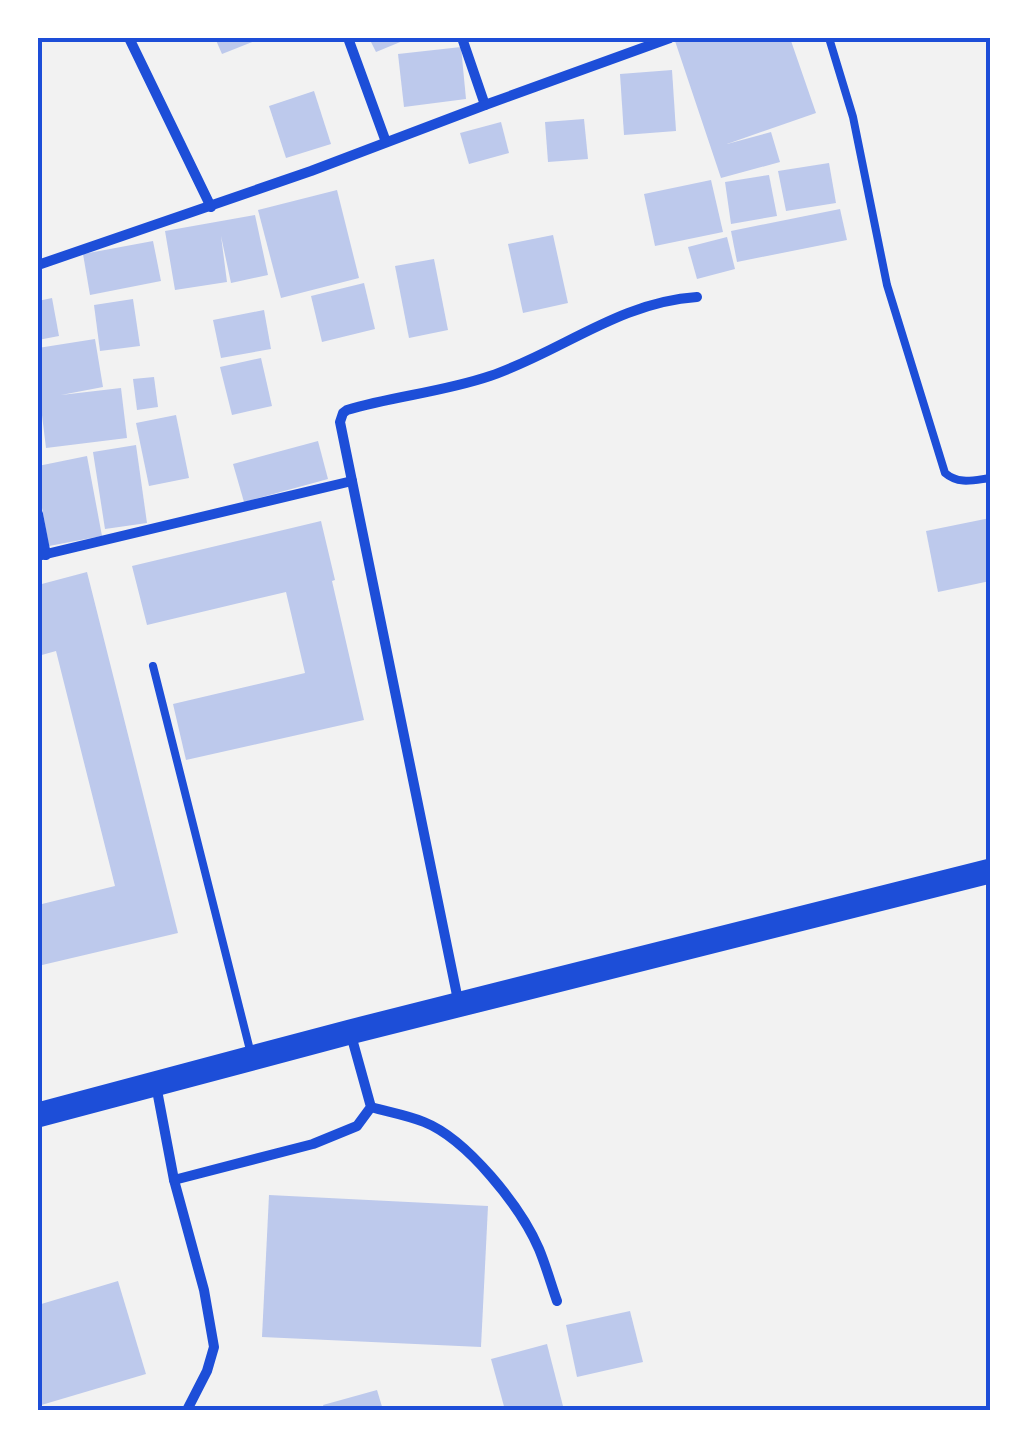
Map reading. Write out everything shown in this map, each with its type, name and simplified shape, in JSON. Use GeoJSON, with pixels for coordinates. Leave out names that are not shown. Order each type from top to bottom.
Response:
{"type":"FeatureCollection","features":[{"type":"Feature","properties":{"kind":"main road"},"geometry":{"type":"LineString","coordinates":[[38,1115],[990,871]]}},
{"type":"Feature","properties":{"kind":"street"},"geometry":{"type":"LineString","coordinates":[[128,38],[211,207]]}},
{"type":"Feature","properties":{"kind":"street"},"geometry":{"type":"LineString","coordinates":[[348,38],[386,142]]}},
{"type":"Feature","properties":{"kind":"street"},"geometry":{"type":"LineString","coordinates":[[462,38],[485,104]]}},
{"type":"Feature","properties":{"kind":"street"},"geometry":{"type":"LineString","coordinates":[[38,264],[211,207],[670,38]]}},
{"type":"Feature","properties":{"kind":"street"},"geometry":{"type":"LineString","coordinates":[[459,1005],[340,416],[348,410],[445,390],[494,375],[644,305],[697,297]]}},
{"type":"Feature","properties":{"kind":"street"},"geometry":{"type":"LineString","coordinates":[[38,514],[42,556],[352,482]]}},
{"type":"Feature","properties":{"kind":"street"},"geometry":{"type":"LineString","coordinates":[[350,1032],[371,1107]]}},
{"type":"Feature","properties":{"kind":"street"},"geometry":{"type":"LineString","coordinates":[[156,1084],[174,1180],[204,1290],[214,1347],[207,1371],[187,1410]]}},
{"type":"Feature","properties":{"kind":"street"},"geometry":{"type":"LineString","coordinates":[[174,1180],[313,1144],[357,1126],[371,1107]]}},
{"type":"Feature","properties":{"kind":"street"},"geometry":{"type":"LineString","coordinates":[[371,1107],[426,1122],[454,1140],[489,1174],[539,1249],[557,1301]]}},
{"type":"Feature","properties":{"kind":"lane"},"geometry":{"type":"LineString","coordinates":[[829,38],[853,117],[887,285],[945,473],[953,480],[966,482],[990,478]]}},
{"type":"Feature","properties":{"kind":"lane"},"geometry":{"type":"LineString","coordinates":[[153,666],[252,1059]]}},
{"type":"Feature","properties":{"kind":"building"},"geometry":{"type":"Polygon","coordinates":[[[215,38],[256,38],[257,40],[222,54],[215,38]]]}},
{"type":"Feature","properties":{"kind":"building"},"geometry":{"type":"Polygon","coordinates":[[[369,38],[410,38],[376,52],[369,38]]]}},
{"type":"Feature","properties":{"kind":"building"},"geometry":{"type":"Polygon","coordinates":[[[790,38],[816,113],[727,144],[771,132],[780,162],[721,178],[675,41],[790,38]]]}},
{"type":"Feature","properties":{"kind":"building"},"geometry":{"type":"Polygon","coordinates":[[[461,47],[466,99],[404,107],[398,54],[461,47]]]}},
{"type":"Feature","properties":{"kind":"building"},"geometry":{"type":"Polygon","coordinates":[[[672,70],[676,131],[624,135],[620,74],[672,70]]]}},
{"type":"Feature","properties":{"kind":"building"},"geometry":{"type":"Polygon","coordinates":[[[314,91],[331,144],[286,158],[269,106],[314,91]]]}},
{"type":"Feature","properties":{"kind":"building"},"geometry":{"type":"Polygon","coordinates":[[[584,119],[588,159],[548,162],[545,122],[584,119]]]}},
{"type":"Feature","properties":{"kind":"building"},"geometry":{"type":"Polygon","coordinates":[[[501,122],[509,153],[469,164],[460,133],[501,122]]]}},
{"type":"Feature","properties":{"kind":"building"},"geometry":{"type":"Polygon","coordinates":[[[829,163],[836,203],[786,211],[778,171],[829,163]]]}},
{"type":"Feature","properties":{"kind":"building"},"geometry":{"type":"Polygon","coordinates":[[[769,175],[777,216],[731,224],[725,182],[769,175]]]}},
{"type":"Feature","properties":{"kind":"building"},"geometry":{"type":"Polygon","coordinates":[[[711,180],[723,232],[655,246],[644,194],[711,180]]]}},
{"type":"Feature","properties":{"kind":"building"},"geometry":{"type":"Polygon","coordinates":[[[337,190],[359,278],[281,298],[258,210],[337,190]]]}},
{"type":"Feature","properties":{"kind":"building"},"geometry":{"type":"Polygon","coordinates":[[[840,209],[847,240],[737,262],[731,231],[840,209]]]}},
{"type":"Feature","properties":{"kind":"building"},"geometry":{"type":"Polygon","coordinates":[[[255,215],[268,275],[231,283],[221,236],[227,282],[175,290],[165,231],[255,215]]]}},
{"type":"Feature","properties":{"kind":"building"},"geometry":{"type":"Polygon","coordinates":[[[553,235],[568,303],[523,313],[508,244],[553,235]]]}},
{"type":"Feature","properties":{"kind":"building"},"geometry":{"type":"Polygon","coordinates":[[[727,237],[735,269],[697,279],[688,247],[727,237]]]}},
{"type":"Feature","properties":{"kind":"building"},"geometry":{"type":"Polygon","coordinates":[[[153,241],[161,281],[90,295],[83,254],[153,241]]]}},
{"type":"Feature","properties":{"kind":"building"},"geometry":{"type":"Polygon","coordinates":[[[434,259],[448,330],[409,338],[395,266],[434,259]]]}},
{"type":"Feature","properties":{"kind":"building"},"geometry":{"type":"Polygon","coordinates":[[[364,283],[375,329],[322,342],[311,296],[364,283]]]}},
{"type":"Feature","properties":{"kind":"building"},"geometry":{"type":"Polygon","coordinates":[[[52,298],[59,336],[38,340],[38,301],[52,298]]]}},
{"type":"Feature","properties":{"kind":"building"},"geometry":{"type":"Polygon","coordinates":[[[133,299],[140,346],[100,351],[94,305],[133,299]]]}},
{"type":"Feature","properties":{"kind":"building"},"geometry":{"type":"Polygon","coordinates":[[[264,310],[271,349],[221,358],[213,320],[264,310]]]}},
{"type":"Feature","properties":{"kind":"building"},"geometry":{"type":"Polygon","coordinates":[[[95,339],[103,387],[61,395],[121,388],[127,438],[46,448],[38,348],[95,339]]]}},
{"type":"Feature","properties":{"kind":"building"},"geometry":{"type":"Polygon","coordinates":[[[261,358],[272,406],[232,415],[220,367],[261,358]]]}},
{"type":"Feature","properties":{"kind":"building"},"geometry":{"type":"Polygon","coordinates":[[[154,377],[158,407],[137,410],[133,379],[154,377]]]}},
{"type":"Feature","properties":{"kind":"building"},"geometry":{"type":"Polygon","coordinates":[[[176,415],[189,478],[149,486],[136,423],[176,415]]]}},
{"type":"Feature","properties":{"kind":"building"},"geometry":{"type":"Polygon","coordinates":[[[318,441],[328,479],[244,502],[233,464],[318,441]]]}},
{"type":"Feature","properties":{"kind":"building"},"geometry":{"type":"Polygon","coordinates":[[[136,445],[147,523],[105,529],[93,452],[136,445]]]}},
{"type":"Feature","properties":{"kind":"building"},"geometry":{"type":"Polygon","coordinates":[[[87,456],[102,536],[49,546],[38,466],[87,456]]]}},
{"type":"Feature","properties":{"kind":"building"},"geometry":{"type":"Polygon","coordinates":[[[990,518],[990,581],[938,592],[926,531],[990,518]]]}},
{"type":"Feature","properties":{"kind":"building"},"geometry":{"type":"Polygon","coordinates":[[[321,521],[364,720],[186,760],[173,704],[305,673],[286,592],[147,625],[132,566],[321,521]]]}},
{"type":"Feature","properties":{"kind":"building"},"geometry":{"type":"Polygon","coordinates":[[[87,572],[178,933],[38,966],[38,905],[115,886],[56,651],[38,656],[38,585],[87,572]]]}},
{"type":"Feature","properties":{"kind":"building"},"geometry":{"type":"Polygon","coordinates":[[[269,1195],[488,1206],[481,1347],[262,1337],[269,1195]]]}},
{"type":"Feature","properties":{"kind":"building"},"geometry":{"type":"Polygon","coordinates":[[[118,1281],[146,1374],[38,1406],[38,1305],[118,1281]]]}},
{"type":"Feature","properties":{"kind":"building"},"geometry":{"type":"Polygon","coordinates":[[[630,1311],[643,1362],[577,1377],[566,1325],[630,1311]]]}},
{"type":"Feature","properties":{"kind":"building"},"geometry":{"type":"Polygon","coordinates":[[[547,1344],[564,1410],[505,1410],[491,1359],[547,1344]]]}},
{"type":"Feature","properties":{"kind":"building"},"geometry":{"type":"Polygon","coordinates":[[[377,1390],[383,1410],[325,1410],[323,1405],[377,1390]]]}}]}
